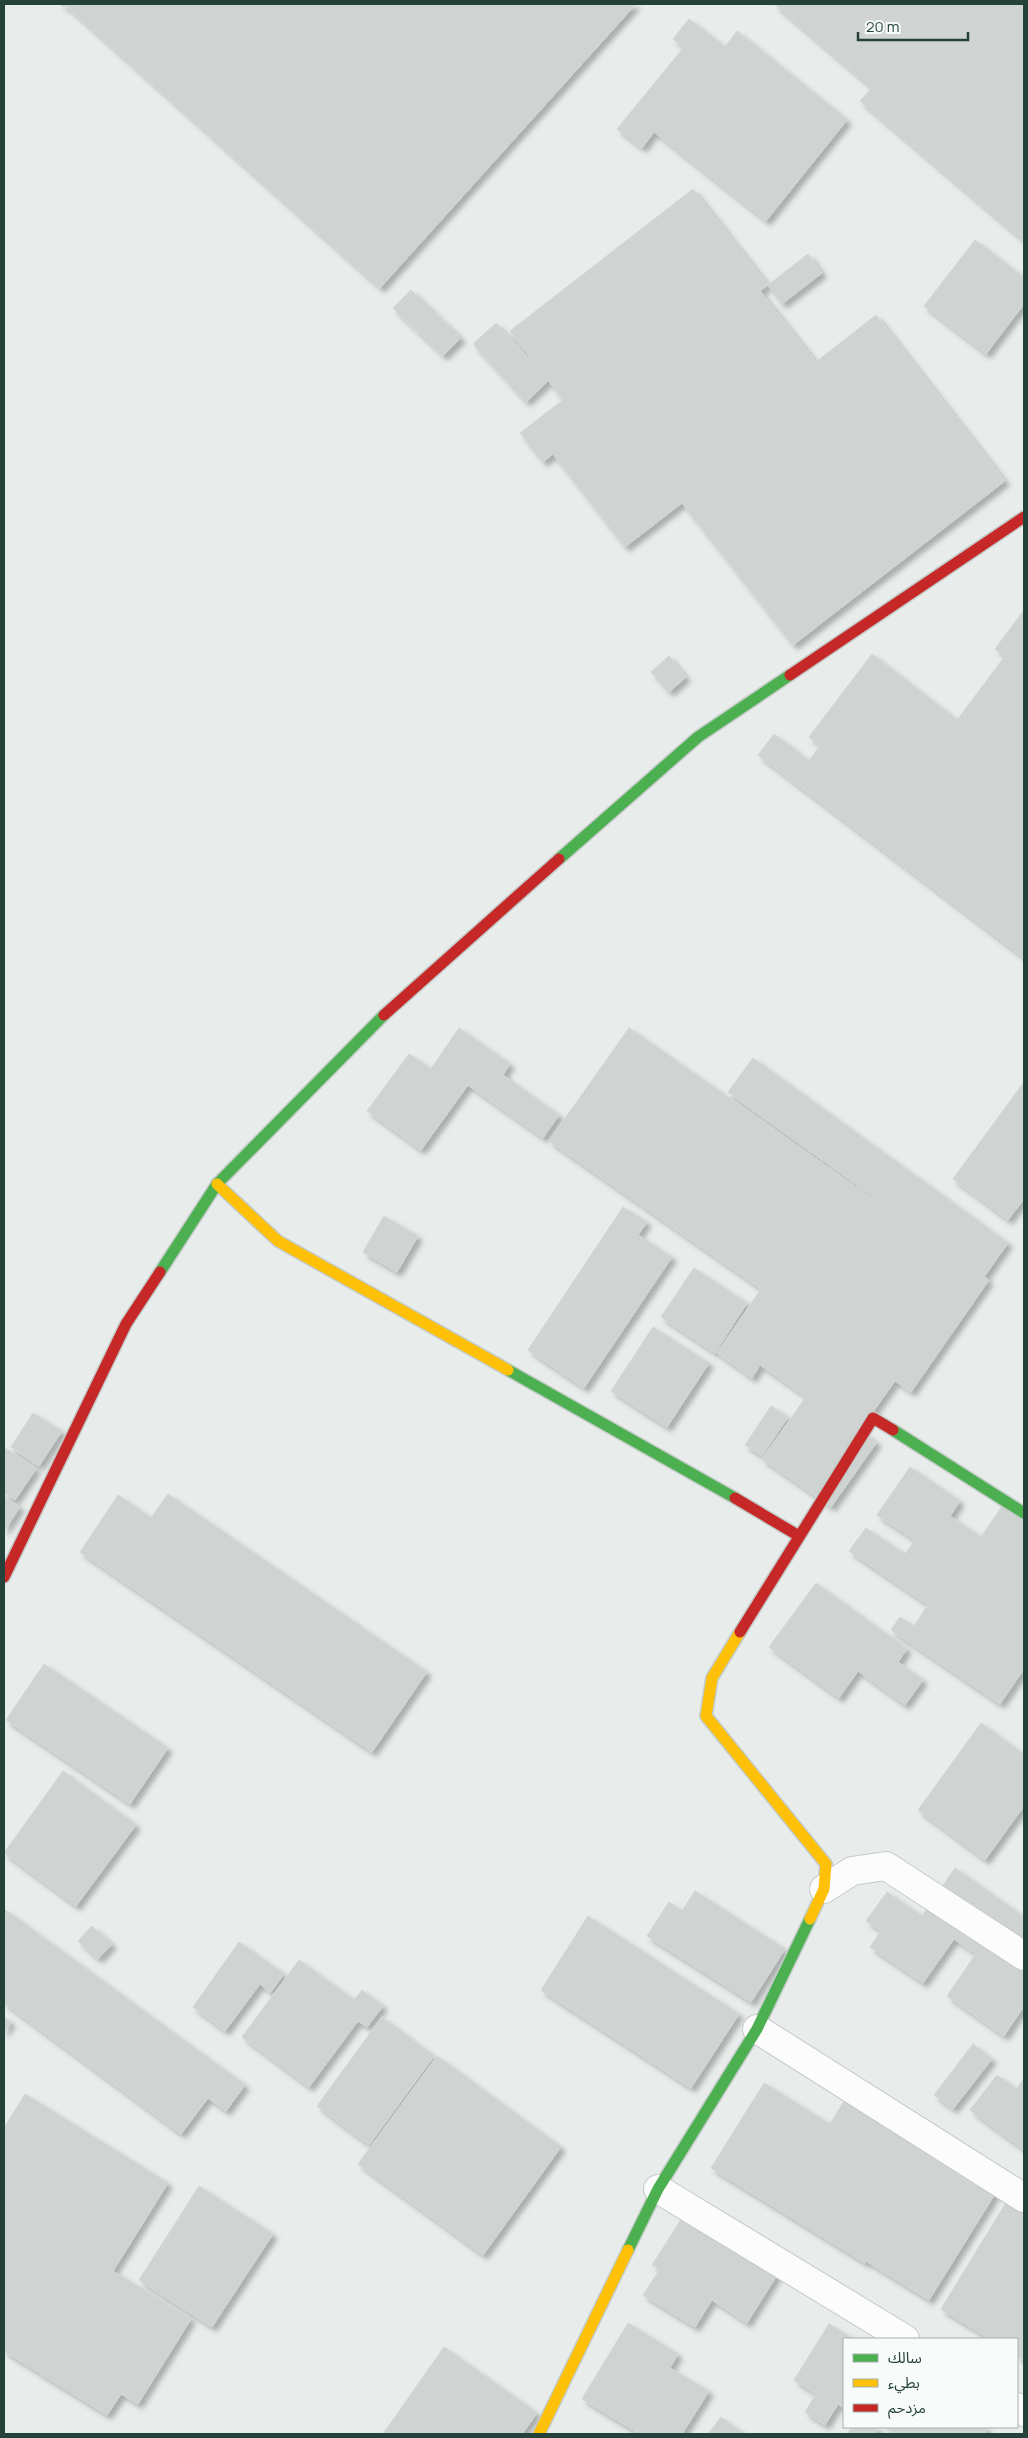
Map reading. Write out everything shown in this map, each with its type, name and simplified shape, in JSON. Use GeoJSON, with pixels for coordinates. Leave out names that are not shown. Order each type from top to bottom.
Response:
{"type":"FeatureCollection","features":[{"type":"Feature","properties":{"kind":"street"},"geometry":{"type":"LineString","coordinates":[[4,1577],[126,1324],[217,1184],[397,1002],[698,737],[1024,517]]}},
{"type":"Feature","properties":{"kind":"street"},"geometry":{"type":"LineString","coordinates":[[217,1184],[278,1241],[668,1459],[799,1536]]}},
{"type":"Feature","properties":{"kind":"street"},"geometry":{"type":"LineString","coordinates":[[545,2432],[658,2189],[757,2029],[824,1889],[826,1864],[706,1716],[712,1678],[873,1418],[1024,1513]]}},
{"type":"Feature","properties":{"kind":"street"},"geometry":{"type":"LineString","coordinates":[[824,1889],[852,1871],[886,1866],[1024,1956]]}},
{"type":"Feature","properties":{"kind":"street"},"geometry":{"type":"LineString","coordinates":[[757,2029],[1024,2198]]}},
{"type":"Feature","properties":{"kind":"street"},"geometry":{"type":"LineString","coordinates":[[658,2189],[903,2338]]}},
{"type":"Feature","properties":{"kind":"building"},"geometry":{"type":"Polygon","coordinates":[[[60,4],[636,4],[380,288],[66,6],[63,7],[60,4]]]}},
{"type":"Feature","properties":{"kind":"building"},"geometry":{"type":"Polygon","coordinates":[[[774,4],[1024,4],[1024,241],[860,101],[872,88],[774,4]]]}},
{"type":"Feature","properties":{"kind":"building"},"geometry":{"type":"Polygon","coordinates":[[[689,19],[725,47],[737,31],[847,120],[766,221],[654,132],[642,148],[617,129],[684,47],[673,39],[689,19]]]}},
{"type":"Feature","properties":{"kind":"building"},"geometry":{"type":"Polygon","coordinates":[[[693,189],[768,285],[760,291],[816,362],[876,315],[1005,481],[793,645],[682,503],[625,547],[553,454],[543,462],[520,433],[563,400],[510,331],[693,189]]]}},
{"type":"Feature","properties":{"kind":"building"},"geometry":{"type":"Polygon","coordinates":[[[975,240],[1024,278],[1024,304],[986,354],[924,306],[975,240]]]}},
{"type":"Feature","properties":{"kind":"building"},"geometry":{"type":"Polygon","coordinates":[[[808,254],[822,273],[782,304],[768,285],[808,254]]]}},
{"type":"Feature","properties":{"kind":"building"},"geometry":{"type":"Polygon","coordinates":[[[411,290],[461,338],[443,356],[393,308],[411,290]]]}},
{"type":"Feature","properties":{"kind":"building"},"geometry":{"type":"Polygon","coordinates":[[[496,323],[549,380],[526,402],[473,344],[496,323]]]}},
{"type":"Feature","properties":{"kind":"building"},"geometry":{"type":"Polygon","coordinates":[[[1024,610],[1024,958],[758,755],[774,734],[809,761],[820,746],[809,737],[872,654],[957,720],[1005,656],[995,649],[1024,610]]]}},
{"type":"Feature","properties":{"kind":"building"},"geometry":{"type":"Polygon","coordinates":[[[669,656],[686,677],[669,692],[651,672],[669,656]]]}},
{"type":"Feature","properties":{"kind":"building"},"geometry":{"type":"Polygon","coordinates":[[[459,1028],[510,1064],[503,1075],[559,1115],[543,1138],[468,1085],[421,1150],[367,1111],[409,1054],[431,1069],[459,1028]]]}},
{"type":"Feature","properties":{"kind":"building"},"geometry":{"type":"Polygon","coordinates":[[[629,1028],[989,1280],[911,1392],[895,1381],[860,1430],[877,1442],[831,1507],[762,1459],[806,1397],[760,1365],[752,1378],[717,1353],[761,1289],[549,1141],[629,1028]]]}},
{"type":"Feature","properties":{"kind":"building"},"geometry":{"type":"Polygon","coordinates":[[[753,1058],[1008,1243],[984,1277],[728,1092],[753,1058]]]}},
{"type":"Feature","properties":{"kind":"building"},"geometry":{"type":"Polygon","coordinates":[[[1024,1082],[1024,1199],[1008,1220],[953,1179],[1024,1082]]]}},
{"type":"Feature","properties":{"kind":"building"},"geometry":{"type":"Polygon","coordinates":[[[623,1207],[647,1222],[638,1235],[672,1257],[584,1388],[528,1350],[623,1207]]]}},
{"type":"Feature","properties":{"kind":"building"},"geometry":{"type":"Polygon","coordinates":[[[384,1216],[418,1236],[397,1272],[363,1252],[384,1216]]]}},
{"type":"Feature","properties":{"kind":"building"},"geometry":{"type":"Polygon","coordinates":[[[694,1268],[747,1303],[715,1353],[661,1317],[694,1268]]]}},
{"type":"Feature","properties":{"kind":"building"},"geometry":{"type":"Polygon","coordinates":[[[653,1327],[709,1363],[667,1427],[611,1391],[653,1327]]]}},
{"type":"Feature","properties":{"kind":"building"},"geometry":{"type":"Polygon","coordinates":[[[771,1406],[788,1417],[762,1456],[745,1445],[771,1406]]]}},
{"type":"Feature","properties":{"kind":"building"},"geometry":{"type":"Polygon","coordinates":[[[33,1413],[62,1431],[39,1466],[11,1447],[33,1413]]]}},
{"type":"Feature","properties":{"kind":"building"},"geometry":{"type":"Polygon","coordinates":[[[5,1448],[36,1469],[15,1500],[4,1493],[5,1448]]]}},
{"type":"Feature","properties":{"kind":"building"},"geometry":{"type":"Polygon","coordinates":[[[910,1467],[960,1501],[950,1516],[981,1537],[1005,1502],[1024,1516],[1024,1669],[1000,1704],[891,1630],[900,1617],[914,1626],[928,1605],[849,1551],[866,1528],[905,1554],[915,1540],[877,1515],[910,1467]]]}},
{"type":"Feature","properties":{"kind":"building"},"geometry":{"type":"Polygon","coordinates":[[[168,1494],[427,1672],[372,1752],[80,1552],[118,1495],[151,1518],[168,1494]]]}},
{"type":"Feature","properties":{"kind":"building"},"geometry":{"type":"Polygon","coordinates":[[[4,1496],[20,1507],[4,1531],[4,1496]]]}},
{"type":"Feature","properties":{"kind":"building"},"geometry":{"type":"Polygon","coordinates":[[[816,1583],[907,1649],[898,1662],[923,1680],[905,1705],[858,1671],[839,1698],[769,1647],[816,1583]]]}},
{"type":"Feature","properties":{"kind":"building"},"geometry":{"type":"Polygon","coordinates":[[[44,1664],[168,1748],[130,1804],[6,1720],[44,1664]]]}},
{"type":"Feature","properties":{"kind":"building"},"geometry":{"type":"Polygon","coordinates":[[[981,1723],[1024,1755],[1024,1806],[985,1860],[918,1810],[981,1723]]]}},
{"type":"Feature","properties":{"kind":"building"},"geometry":{"type":"Polygon","coordinates":[[[63,1771],[136,1825],[76,1906],[4,1853],[63,1771]]]}},
{"type":"Feature","properties":{"kind":"building"},"geometry":{"type":"Polygon","coordinates":[[[955,1868],[1024,1917],[1024,2006],[1004,2036],[947,1996],[976,1954],[954,1939],[923,1983],[870,1947],[881,1931],[866,1921],[887,1892],[922,1916],[955,1868]]]}},
{"type":"Feature","properties":{"kind":"building"},"geometry":{"type":"Polygon","coordinates":[[[695,1891],[785,1949],[751,2002],[647,1936],[669,1902],[682,1911],[695,1891]]]}},
{"type":"Feature","properties":{"kind":"building"},"geometry":{"type":"Polygon","coordinates":[[[4,1909],[245,2085],[226,2111],[208,2098],[181,2134],[4,2003],[4,1909]]]}},
{"type":"Feature","properties":{"kind":"building"},"geometry":{"type":"Polygon","coordinates":[[[588,1916],[739,2014],[691,2088],[541,1990],[588,1916]]]}},
{"type":"Feature","properties":{"kind":"building"},"geometry":{"type":"Polygon","coordinates":[[[92,1926],[112,1944],[98,1959],[78,1941],[92,1926]]]}},
{"type":"Feature","properties":{"kind":"building"},"geometry":{"type":"Polygon","coordinates":[[[239,1942],[284,1974],[270,1993],[260,1984],[225,2031],[193,2007],[239,1942]]]}},
{"type":"Feature","properties":{"kind":"building"},"geometry":{"type":"Polygon","coordinates":[[[299,1960],[354,2000],[362,1990],[383,2006],[367,2027],[358,2021],[309,2087],[242,2037],[299,1960]]]}},
{"type":"Feature","properties":{"kind":"building"},"geometry":{"type":"Polygon","coordinates":[[[4,2017],[11,2022],[4,2033],[4,2017]]]}},
{"type":"Feature","properties":{"kind":"building"},"geometry":{"type":"Polygon","coordinates":[[[382,2017],[434,2056],[369,2145],[317,2106],[382,2017]]]}},
{"type":"Feature","properties":{"kind":"building"},"geometry":{"type":"Polygon","coordinates":[[[973,2044],[992,2059],[953,2109],[934,2095],[973,2044]]]}},
{"type":"Feature","properties":{"kind":"building"},"geometry":{"type":"Polygon","coordinates":[[[437,2056],[561,2147],[483,2255],[358,2164],[437,2056]]]}},
{"type":"Feature","properties":{"kind":"building"},"geometry":{"type":"Polygon","coordinates":[[[997,2075],[1016,2089],[1024,2079],[1024,2150],[970,2110],[997,2075]]]}},
{"type":"Feature","properties":{"kind":"building"},"geometry":{"type":"Polygon","coordinates":[[[764,2083],[830,2124],[852,2088],[1003,2181],[929,2300],[711,2168],[764,2083]]]}},
{"type":"Feature","properties":{"kind":"building"},"geometry":{"type":"Polygon","coordinates":[[[25,2094],[168,2183],[113,2271],[191,2319],[138,2404],[121,2394],[107,2415],[4,2351],[4,2128],[25,2094]]]}},
{"type":"Feature","properties":{"kind":"building"},"geometry":{"type":"Polygon","coordinates":[[[199,2186],[273,2234],[212,2327],[139,2280],[199,2186]]]}},
{"type":"Feature","properties":{"kind":"building"},"geometry":{"type":"Polygon","coordinates":[[[1015,2188],[1024,2194],[1024,2360],[1018,2357],[1018,2338],[988,2338],[941,2309],[1015,2188]]]}},
{"type":"Feature","properties":{"kind":"building"},"geometry":{"type":"Polygon","coordinates":[[[694,2199],[777,2275],[747,2323],[712,2300],[695,2327],[643,2295],[660,2269],[652,2265],[694,2199]]]}},
{"type":"Feature","properties":{"kind":"building"},"geometry":{"type":"Polygon","coordinates":[[[628,2323],[678,2354],[670,2368],[709,2391],[682,2434],[640,2434],[582,2399],[628,2323]]]}},
{"type":"Feature","properties":{"kind":"building"},"geometry":{"type":"Polygon","coordinates":[[[829,2324],[852,2338],[843,2338],[843,2407],[838,2404],[825,2425],[805,2412],[816,2394],[794,2380],[829,2324]]]}},
{"type":"Feature","properties":{"kind":"building"},"geometry":{"type":"Polygon","coordinates":[[[444,2347],[537,2413],[522,2434],[383,2434],[444,2347]]]}},
{"type":"Feature","properties":{"kind":"building"},"geometry":{"type":"Polygon","coordinates":[[[721,2417],[744,2434],[708,2434],[721,2417]]]}},
{"type":"Feature","properties":{"kind":"building"},"geometry":{"type":"Polygon","coordinates":[[[851,2428],[878,2428],[874,2434],[847,2434],[851,2428]]]}},
{"type":"Feature","properties":{"kind":"building"},"geometry":{"type":"Polygon","coordinates":[[[885,2428],[987,2428],[983,2434],[895,2434],[885,2428]]]}},
{"type":"Feature","properties":{"kind":"traffic: fast"},"geometry":{"type":"LineString","coordinates":[[559,859],[698,737],[790,675]]}},
{"type":"Feature","properties":{"kind":"traffic: fast"},"geometry":{"type":"LineString","coordinates":[[160,1272],[217,1184],[384,1015]]}},
{"type":"Feature","properties":{"kind":"traffic: fast"},"geometry":{"type":"LineString","coordinates":[[508,1370],[735,1498]]}},
{"type":"Feature","properties":{"kind":"traffic: fast"},"geometry":{"type":"LineString","coordinates":[[893,1430],[1024,1513]]}},
{"type":"Feature","properties":{"kind":"traffic: fast"},"geometry":{"type":"LineString","coordinates":[[628,2250],[658,2189],[757,2029],[810,1919]]}},
{"type":"Feature","properties":{"kind":"traffic: slow"},"geometry":{"type":"LineString","coordinates":[[217,1184],[278,1241],[508,1370]]}},
{"type":"Feature","properties":{"kind":"traffic: slow"},"geometry":{"type":"LineString","coordinates":[[740,1632],[712,1678],[706,1716],[826,1864],[824,1889],[810,1919]]}},
{"type":"Feature","properties":{"kind":"traffic: slow"},"geometry":{"type":"LineString","coordinates":[[539,2434],[628,2250]]}},
{"type":"Feature","properties":{"kind":"traffic: jam"},"geometry":{"type":"LineString","coordinates":[[790,675],[1024,517]]}},
{"type":"Feature","properties":{"kind":"traffic: jam"},"geometry":{"type":"LineString","coordinates":[[384,1015],[559,859]]}},
{"type":"Feature","properties":{"kind":"traffic: jam"},"geometry":{"type":"LineString","coordinates":[[4,1577],[126,1324],[160,1272]]}},
{"type":"Feature","properties":{"kind":"traffic: jam"},"geometry":{"type":"LineString","coordinates":[[740,1632],[873,1418],[893,1430]]}},
{"type":"Feature","properties":{"kind":"traffic: jam"},"geometry":{"type":"LineString","coordinates":[[735,1498],[799,1536]]}}]}
